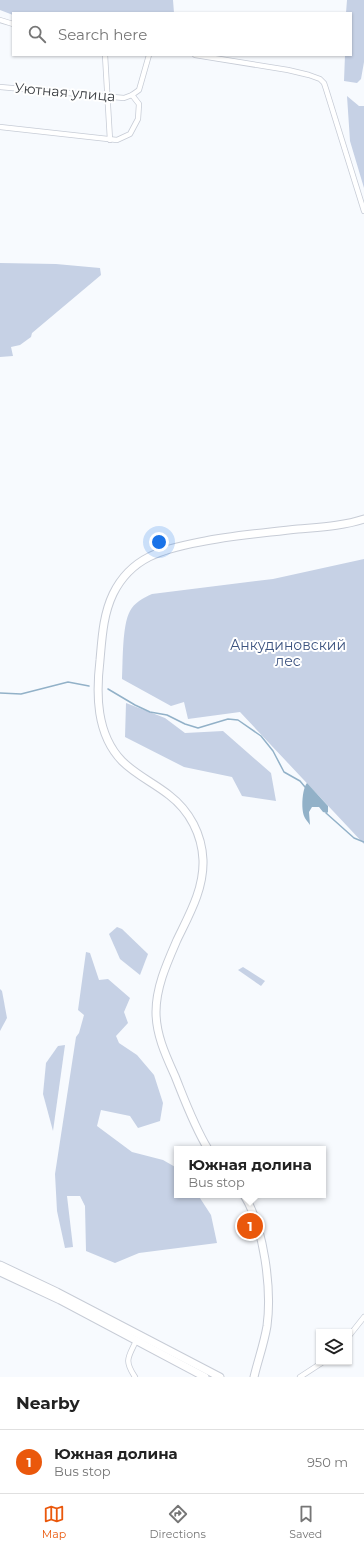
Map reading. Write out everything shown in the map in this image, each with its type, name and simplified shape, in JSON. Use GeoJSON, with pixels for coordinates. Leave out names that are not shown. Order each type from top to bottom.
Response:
{"type":"FeatureCollection","features":[{"type":"Feature","properties":{"kind":"street"},"geometry":{"type":"LineString","coordinates":[[0,20],[12,24]]}},
{"type":"Feature","properties":{"kind":"street"},"geometry":{"type":"LineString","coordinates":[[105,56],[110,140]]}},
{"type":"Feature","properties":{"kind":"street","name":"Уютная улица"},"geometry":{"type":"LineString","coordinates":[[0,87],[124,98],[139,90],[149,56]]}},
{"type":"Feature","properties":{"kind":"street"},"geometry":{"type":"LineString","coordinates":[[201,56],[288,70],[320,79],[324,83],[326,89],[364,211]]}},
{"type":"Feature","properties":{"kind":"street"},"geometry":{"type":"LineString","coordinates":[[0,127],[117,140],[130,134],[138,119],[139,104],[132,95]]}},
{"type":"Feature","properties":{"kind":"street"},"geometry":{"type":"LineString","coordinates":[[206,1146],[196,1128],[163,1048],[158,1032],[156,1011],[161,979],[202,881],[203,864],[201,845],[194,825],[185,810],[169,795],[140,776],[122,760],[105,735],[100,715],[98,691],[102,632],[107,610],[112,595],[127,573],[141,561],[170,548],[219,538],[332,526],[364,519]]}},
{"type":"Feature","properties":{"kind":"street"},"geometry":{"type":"LineString","coordinates":[[246,1198],[257,1224],[268,1288],[266,1327],[254,1377]]}},
{"type":"Feature","properties":{"kind":"street"},"geometry":{"type":"LineString","coordinates":[[0,1265],[57,1292],[220,1377]]}},
{"type":"Feature","properties":{"kind":"street"},"geometry":{"type":"LineString","coordinates":[[0,1272],[54,1298],[205,1377]]}},
{"type":"Feature","properties":{"kind":"street"},"geometry":{"type":"LineString","coordinates":[[352,1332],[364,1317]]}},
{"type":"Feature","properties":{"kind":"street"},"geometry":{"type":"LineString","coordinates":[[135,1377],[127,1358],[136,1341]]}},
{"type":"Feature","properties":{"kind":"street"},"geometry":{"type":"LineString","coordinates":[[300,1377],[318,1365]]}},
{"type":"Feature","properties":{"kind":"green space"},"geometry":{"type":"Polygon","coordinates":[[[0,0],[173,0],[174,12],[12,12],[12,15],[0,10],[0,0]]]}},
{"type":"Feature","properties":{"kind":"green space"},"geometry":{"type":"Polygon","coordinates":[[[347,0],[364,0],[364,62],[361,79],[357,83],[344,81],[345,56],[352,56],[352,12],[346,12],[347,0]]]}},
{"type":"Feature","properties":{"kind":"green space"},"geometry":{"type":"Polygon","coordinates":[[[347,96],[359,106],[364,106],[364,188],[350,141],[347,96]]]}},
{"type":"Feature","properties":{"kind":"green space"},"geometry":{"type":"Polygon","coordinates":[[[0,263],[56,264],[100,268],[101,275],[32,333],[31,337],[20,345],[11,347],[13,356],[0,357],[0,263]]]}},
{"type":"Feature","properties":{"kind":"green space","name":"Анкудиновский лес"},"geometry":{"type":"Polygon","coordinates":[[[364,559],[364,844],[240,712],[188,719],[184,702],[171,706],[122,679],[124,634],[127,617],[139,601],[152,594],[273,579],[364,559]]]}},
{"type":"Feature","properties":{"kind":"green space"},"geometry":{"type":"Polygon","coordinates":[[[126,703],[165,718],[185,733],[223,731],[271,773],[276,801],[242,796],[232,777],[184,767],[125,737],[126,703]]]}},
{"type":"Feature","properties":{"kind":"green space"},"geometry":{"type":"Polygon","coordinates":[[[117,927],[122,929],[148,954],[140,975],[120,959],[109,934],[117,927]]]}},
{"type":"Feature","properties":{"kind":"green space"},"geometry":{"type":"Polygon","coordinates":[[[86,952],[90,953],[99,980],[108,979],[130,998],[124,1012],[128,1023],[116,1036],[119,1043],[137,1055],[154,1075],[163,1103],[160,1121],[138,1128],[130,1116],[101,1110],[97,1126],[132,1152],[163,1160],[174,1166],[174,1198],[200,1198],[211,1215],[217,1243],[139,1253],[115,1263],[86,1251],[85,1206],[80,1196],[67,1196],[73,1247],[65,1248],[57,1211],[55,1174],[76,1037],[79,1033],[84,1015],[78,1010],[86,952]]]}},
{"type":"Feature","properties":{"kind":"green space"},"geometry":{"type":"Polygon","coordinates":[[[243,967],[265,981],[261,986],[238,970],[243,967]]]}},
{"type":"Feature","properties":{"kind":"green space"},"geometry":{"type":"Polygon","coordinates":[[[0,989],[2,991],[7,1018],[0,1031],[0,989]]]}},
{"type":"Feature","properties":{"kind":"green space"},"geometry":{"type":"Polygon","coordinates":[[[65,1045],[53,1131],[43,1094],[46,1063],[58,1046],[65,1045]]]}},
{"type":"Feature","properties":{"kind":"shaded area"},"geometry":{"type":"Polygon","coordinates":[[[307,783],[328,806],[327,813],[323,812],[319,807],[312,807],[309,812],[310,825],[304,817],[302,809],[302,799],[307,783]]]}},
{"type":"Feature","properties":{"kind":"waterway"},"geometry":{"type":"LineString","coordinates":[[0,693],[21,694],[68,682],[89,686]]}},
{"type":"Feature","properties":{"kind":"waterway"},"geometry":{"type":"LineString","coordinates":[[108,689],[150,712],[167,715],[185,724],[198,728],[228,719],[238,720],[261,736],[273,751],[284,772],[300,781],[305,787]]}},
{"type":"Feature","properties":{"kind":"waterway"},"geometry":{"type":"LineString","coordinates":[[326,813],[354,838],[364,842]]}},
{"type":"Feature","properties":{"kind":"place","name":"Южная долина"},"geometry":{"type":"Point","coordinates":[250,1226]}}]}
